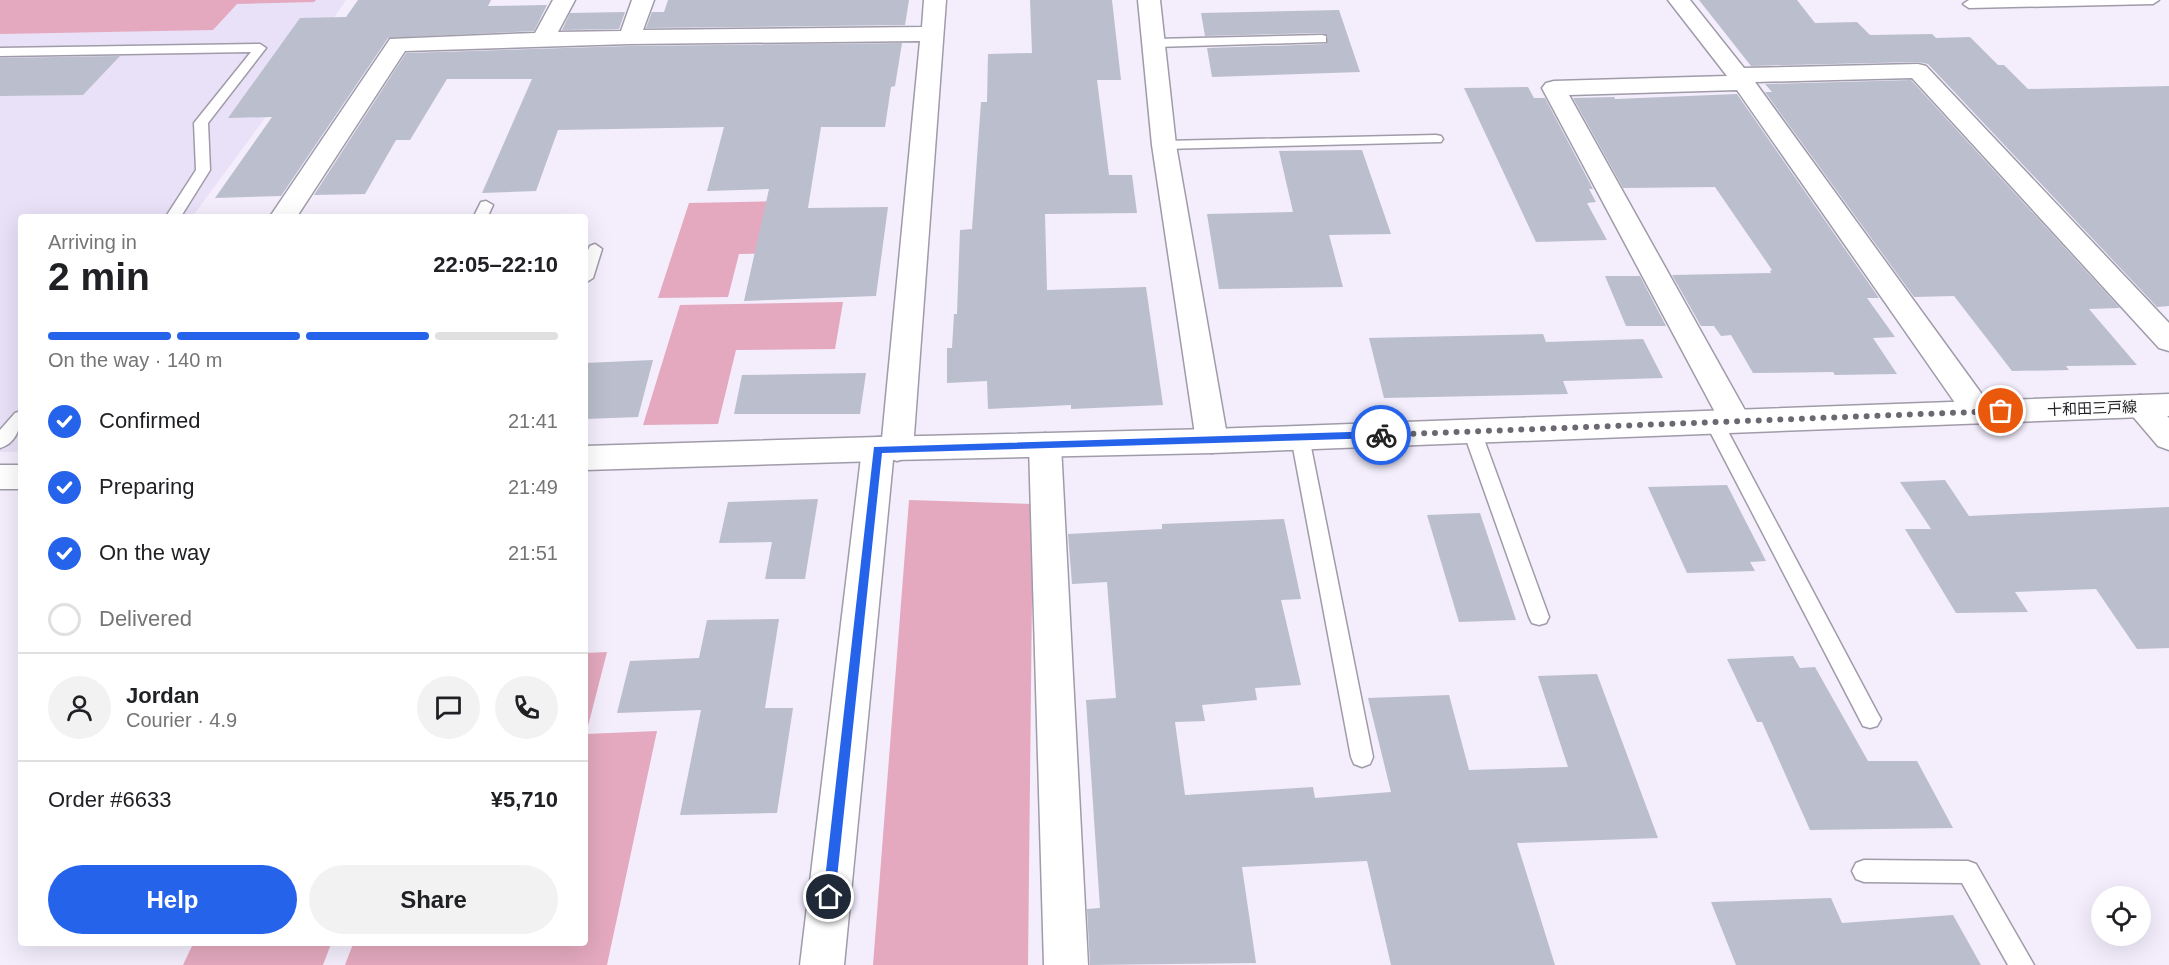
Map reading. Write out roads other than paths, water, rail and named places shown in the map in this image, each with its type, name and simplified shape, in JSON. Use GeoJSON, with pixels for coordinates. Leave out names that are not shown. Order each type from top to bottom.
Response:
{"type":"FeatureCollection","features":[{"type":"Feature","properties":{"kind":"street"},"geometry":{"type":"LineString","coordinates":[[544,38],[564,0]]}},
{"type":"Feature","properties":{"kind":"street"},"geometry":{"type":"LineString","coordinates":[[630,37],[644,0]]}},
{"type":"Feature","properties":{"kind":"street"},"geometry":{"type":"LineString","coordinates":[[822,965],[888,449],[935,0]]}},
{"type":"Feature","properties":{"kind":"street"},"geometry":{"type":"LineString","coordinates":[[1149,0],[1164,145],[1212,441]]}},
{"type":"Feature","properties":{"kind":"street"},"geometry":{"type":"LineString","coordinates":[[1679,0],[1740,79],[1978,412]]}},
{"type":"Feature","properties":{"kind":"street"},"geometry":{"type":"LineString","coordinates":[[285,214],[398,44],[544,38],[932,34]]}},
{"type":"Feature","properties":{"kind":"street"},"geometry":{"type":"LineString","coordinates":[[1725,422],[1554,88],[1918,71],[2169,341]]}},
{"type":"Feature","properties":{"kind":"street"},"geometry":{"type":"LineString","coordinates":[[2154,405],[2169,438]]}},
{"type":"Feature","properties":{"kind":"street","name":"十和田三戸線"},"geometry":{"type":"LineString","coordinates":[[588,458],[1212,441],[2154,405]]}},
{"type":"Feature","properties":{"kind":"street"},"geometry":{"type":"LineString","coordinates":[[1045,445],[1066,965]]}},
{"type":"Feature","properties":{"kind":"street"},"geometry":{"type":"LineString","coordinates":[[0,477],[18,477]]}},
{"type":"Feature","properties":{"kind":"lane"},"geometry":{"type":"LineString","coordinates":[[1969,4],[2153,0]]}},
{"type":"Feature","properties":{"kind":"lane"},"geometry":{"type":"LineString","coordinates":[[1155,43],[1322,39]]}},
{"type":"Feature","properties":{"kind":"lane"},"geometry":{"type":"LineString","coordinates":[[0,52],[260,48],[201,123],[203,170],[175,214]]}},
{"type":"Feature","properties":{"kind":"lane"},"geometry":{"type":"LineString","coordinates":[[1164,145],[1436,139]]}},
{"type":"Feature","properties":{"kind":"lane"},"geometry":{"type":"LineString","coordinates":[[588,269],[595,249]]}},
{"type":"Feature","properties":{"kind":"lane"},"geometry":{"type":"LineString","coordinates":[[0,442],[18,421]]}},
{"type":"Feature","properties":{"kind":"lane"},"geometry":{"type":"LineString","coordinates":[[1725,422],[1870,718]]}},
{"type":"Feature","properties":{"kind":"lane"},"geometry":{"type":"LineString","coordinates":[[1472,431],[1539,616]]}},
{"type":"Feature","properties":{"kind":"lane"},"geometry":{"type":"LineString","coordinates":[[1300,438],[1362,757]]}},
{"type":"Feature","properties":{"kind":"lane"},"geometry":{"type":"LineString","coordinates":[[1864,871],[1968,872],[2022,965]]}}]}
